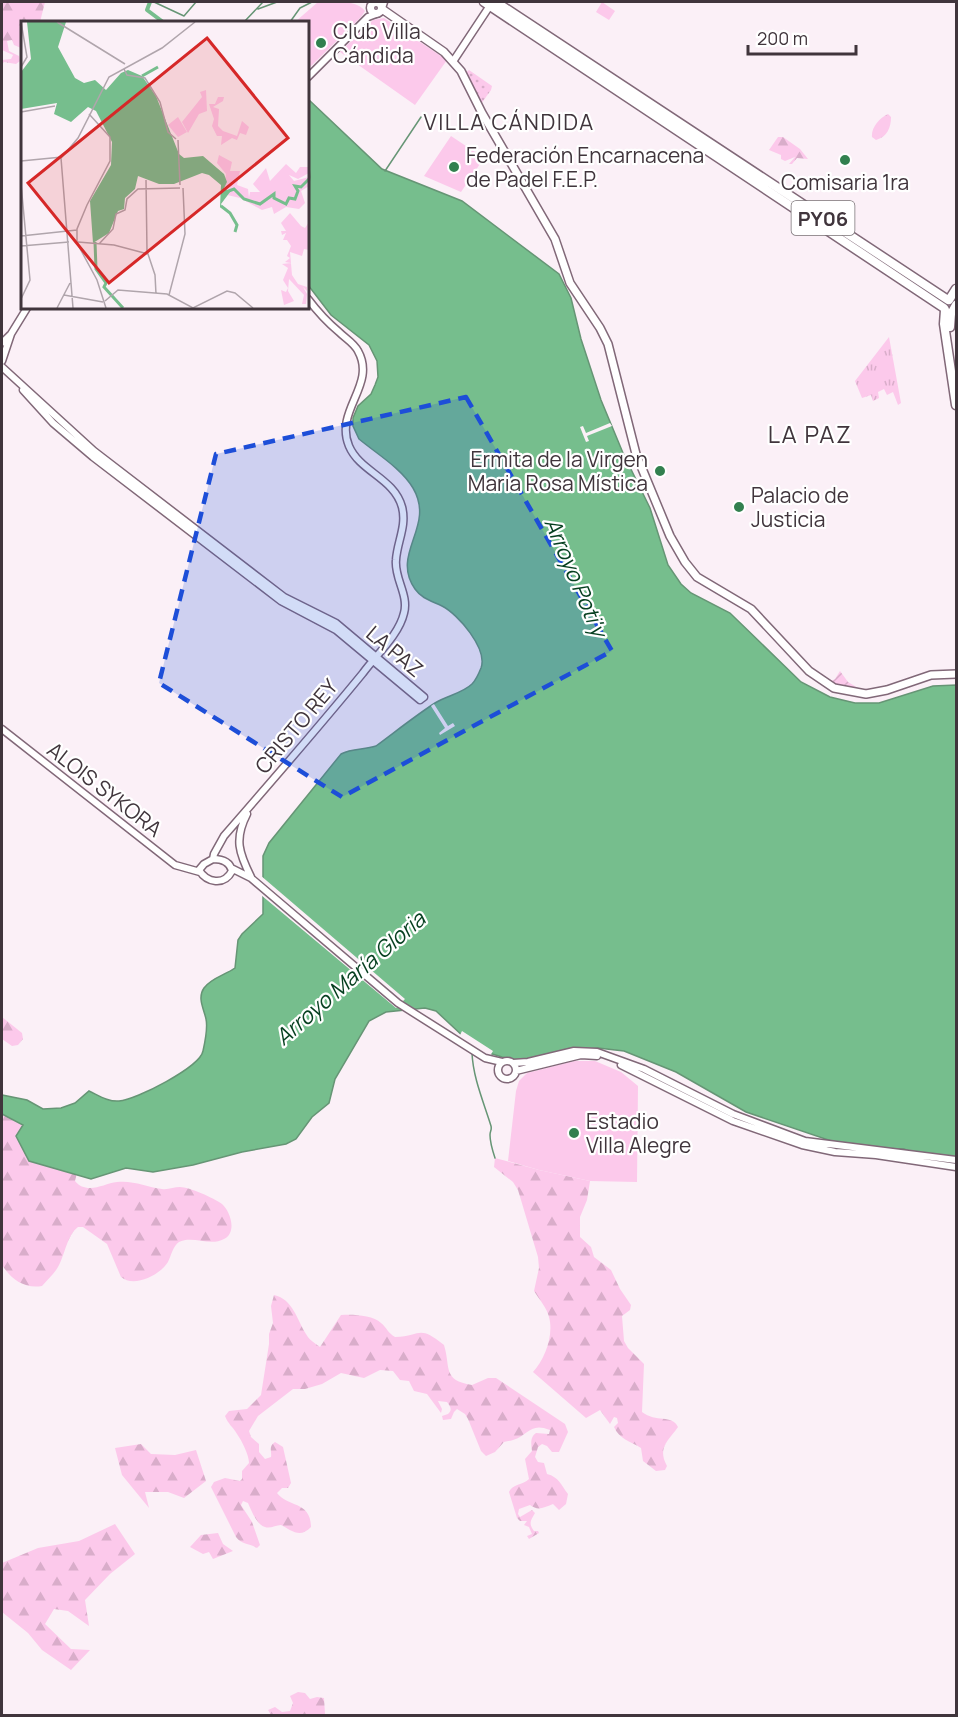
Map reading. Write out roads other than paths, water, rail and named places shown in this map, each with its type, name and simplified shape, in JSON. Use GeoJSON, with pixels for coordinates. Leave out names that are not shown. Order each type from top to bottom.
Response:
{"type":"FeatureCollection","features":[{"type":"Feature","properties":{"kind":"highway","name":"PY06"},"geometry":{"type":"LineString","coordinates":[[491,2],[931,298],[950,306]]}},
{"type":"Feature","properties":{"kind":"highway","name":"PY06"},"geometry":{"type":"LineString","coordinates":[[491,2],[950,306]]}},
{"type":"Feature","properties":{"kind":"highway"},"geometry":{"type":"LineString","coordinates":[[944,324],[957,290]]}},
{"type":"Feature","properties":{"kind":"highway"},"geometry":{"type":"LineString","coordinates":[[931,298],[944,324],[957,405]]}},
{"type":"Feature","properties":{"kind":"highway"},"geometry":{"type":"LineString","coordinates":[[950,306],[950,328],[957,369]]}},
{"type":"Feature","properties":{"kind":"main road"},"geometry":{"type":"LineString","coordinates":[[376,8],[444,52],[454,60],[465,77],[484,116],[555,238],[570,284],[608,344],[636,454],[670,536],[690,569],[705,582],[751,609],[809,671],[834,688],[866,694],[887,690],[932,675],[957,674]]}},
{"type":"Feature","properties":{"kind":"street"},"geometry":{"type":"LineString","coordinates":[[454,60],[491,2]]}},
{"type":"Feature","properties":{"kind":"street"},"geometry":{"type":"LineString","coordinates":[[309,76],[376,8]]}},
{"type":"Feature","properties":{"kind":"street","name":"CRISTO REY"},"geometry":{"type":"LineString","coordinates":[[213,859],[224,836],[374,658],[404,615],[405,602],[395,565],[403,527],[402,508],[393,489],[354,454],[346,438],[346,420],[362,382],[363,363],[355,346],[334,329],[309,300]]}},
{"type":"Feature","properties":{"kind":"street"},"geometry":{"type":"LineString","coordinates":[[2,361],[11,334],[26,309]]}},
{"type":"Feature","properties":{"kind":"street"},"geometry":{"type":"LineString","coordinates":[[2,343],[11,334]]}},
{"type":"Feature","properties":{"kind":"street","name":"LA PAZ"},"geometry":{"type":"LineString","coordinates":[[2,367],[94,451],[284,597],[328,618],[420,700],[424,697],[374,658]]}},
{"type":"Feature","properties":{"kind":"street","name":"ALOIS SYKORA"},"geometry":{"type":"LineString","coordinates":[[2,729],[175,865],[200,870]]}},
{"type":"Feature","properties":{"kind":"street"},"geometry":{"type":"LineString","coordinates":[[251,804],[239,833],[239,846],[241,860],[251,878]]}},
{"type":"Feature","properties":{"kind":"street"},"geometry":{"type":"LineString","coordinates":[[217,849],[221,860],[251,878],[398,1003],[485,1058],[502,1077],[512,1078],[516,1071],[581,1055],[597,1056],[639,1073],[734,1121],[802,1145],[835,1152],[876,1155],[957,1167]]}},
{"type":"Feature","properties":{"kind":"street"},"geometry":{"type":"LineString","coordinates":[[221,860],[213,859],[206,862],[200,870],[213,881],[241,874]]}},
{"type":"Feature","properties":{"kind":"street"},"geometry":{"type":"LineString","coordinates":[[229,876],[231,868]]}},
{"type":"Feature","properties":{"kind":"street"},"geometry":{"type":"LineString","coordinates":[[485,1058],[513,1063],[528,1062],[574,1051],[597,1052],[644,1069],[733,1114],[805,1141],[957,1160]]}},
{"type":"Feature","properties":{"kind":"street"},"geometry":{"type":"LineString","coordinates":[[498,1070],[502,1062]]}},
{"type":"Feature","properties":{"kind":"street"},"geometry":{"type":"LineString","coordinates":[[513,1063],[516,1071]]}},
{"type":"Feature","properties":{"kind":"water","name":"Arroyo María Gloria"},"geometry":{"type":"Polygon","coordinates":[[[309,100],[382,169],[462,201],[559,274],[571,298],[581,339],[601,400],[623,453],[650,508],[668,565],[681,584],[691,593],[730,613],[801,682],[830,697],[855,703],[879,703],[933,686],[956,685],[956,1169],[904,1149],[852,1148],[746,1112],[676,1072],[624,1051],[598,1048],[552,1059],[514,1060],[502,1057],[489,1053],[466,1039],[436,1011],[425,1008],[386,1012],[369,1021],[335,1079],[329,1103],[312,1117],[296,1139],[286,1144],[153,1172],[126,1168],[91,1179],[29,1161],[16,1136],[23,1125],[2,1114],[2,1095],[27,1100],[43,1109],[61,1108],[75,1103],[89,1091],[107,1099],[119,1101],[139,1095],[166,1082],[199,1058],[203,1051],[207,1023],[201,1000],[202,992],[210,982],[235,968],[238,940],[263,914],[263,856],[269,843],[341,754],[376,746],[435,703],[468,687],[475,681],[481,668],[480,651],[463,624],[449,610],[418,592],[409,576],[407,564],[409,552],[420,515],[419,502],[413,488],[395,468],[359,439],[353,426],[353,418],[358,406],[371,394],[378,377],[377,361],[369,345],[331,315],[309,286],[309,100]]]}},
{"type":"Feature","properties":{"kind":"waterway","name":"Arroyo Poti'y"},"geometry":{"type":"LineString","coordinates":[[150,2],[147,10],[162,21]]}},
{"type":"Feature","properties":{"kind":"waterway"},"geometry":{"type":"LineString","coordinates":[[154,2],[184,16],[196,2]]}},
{"type":"Feature","properties":{"kind":"waterway"},"geometry":{"type":"LineString","coordinates":[[245,21],[263,2]]}},
{"type":"Feature","properties":{"kind":"waterway"},"geometry":{"type":"LineString","coordinates":[[258,9],[277,2]]}},
{"type":"Feature","properties":{"kind":"waterway"},"geometry":{"type":"LineString","coordinates":[[291,21],[300,8],[312,2]]}},
{"type":"Feature","properties":{"kind":"waterway"},"geometry":{"type":"LineString","coordinates":[[385,171],[421,117]]}},
{"type":"Feature","properties":{"kind":"waterway"},"geometry":{"type":"LineString","coordinates":[[472,1053],[477,1081],[491,1126],[490,1137],[495,1158]]}},
{"type":"Feature","properties":{"kind":"place","name":"Club Villa Cándida"},"geometry":{"type":"Point","coordinates":[321,43]}},
{"type":"Feature","properties":{"kind":"place","name":"Comisaria 1ra"},"geometry":{"type":"Point","coordinates":[845,160]}},
{"type":"Feature","properties":{"kind":"place","name":"Federación Encarnacena de Padel F.E.P."},"geometry":{"type":"Point","coordinates":[454,167]}},
{"type":"Feature","properties":{"kind":"place","name":"Ermita de la Virgen Maria Rosa Mística"},"geometry":{"type":"Point","coordinates":[660,471]}},
{"type":"Feature","properties":{"kind":"place","name":"Palacio de Justicia"},"geometry":{"type":"Point","coordinates":[739,507]}},
{"type":"Feature","properties":{"kind":"place","name":"Estadio Villa Alegre"},"geometry":{"type":"Point","coordinates":[574,1133]}},
{"type":"Feature","properties":{"kind":"district","name":"VILLA CÁNDIDA"},"geometry":{"type":"Point","coordinates":[509,122]}},
{"type":"Feature","properties":{"kind":"district","name":"LA PAZ"},"geometry":{"type":"Point","coordinates":[810,433]}}]}
